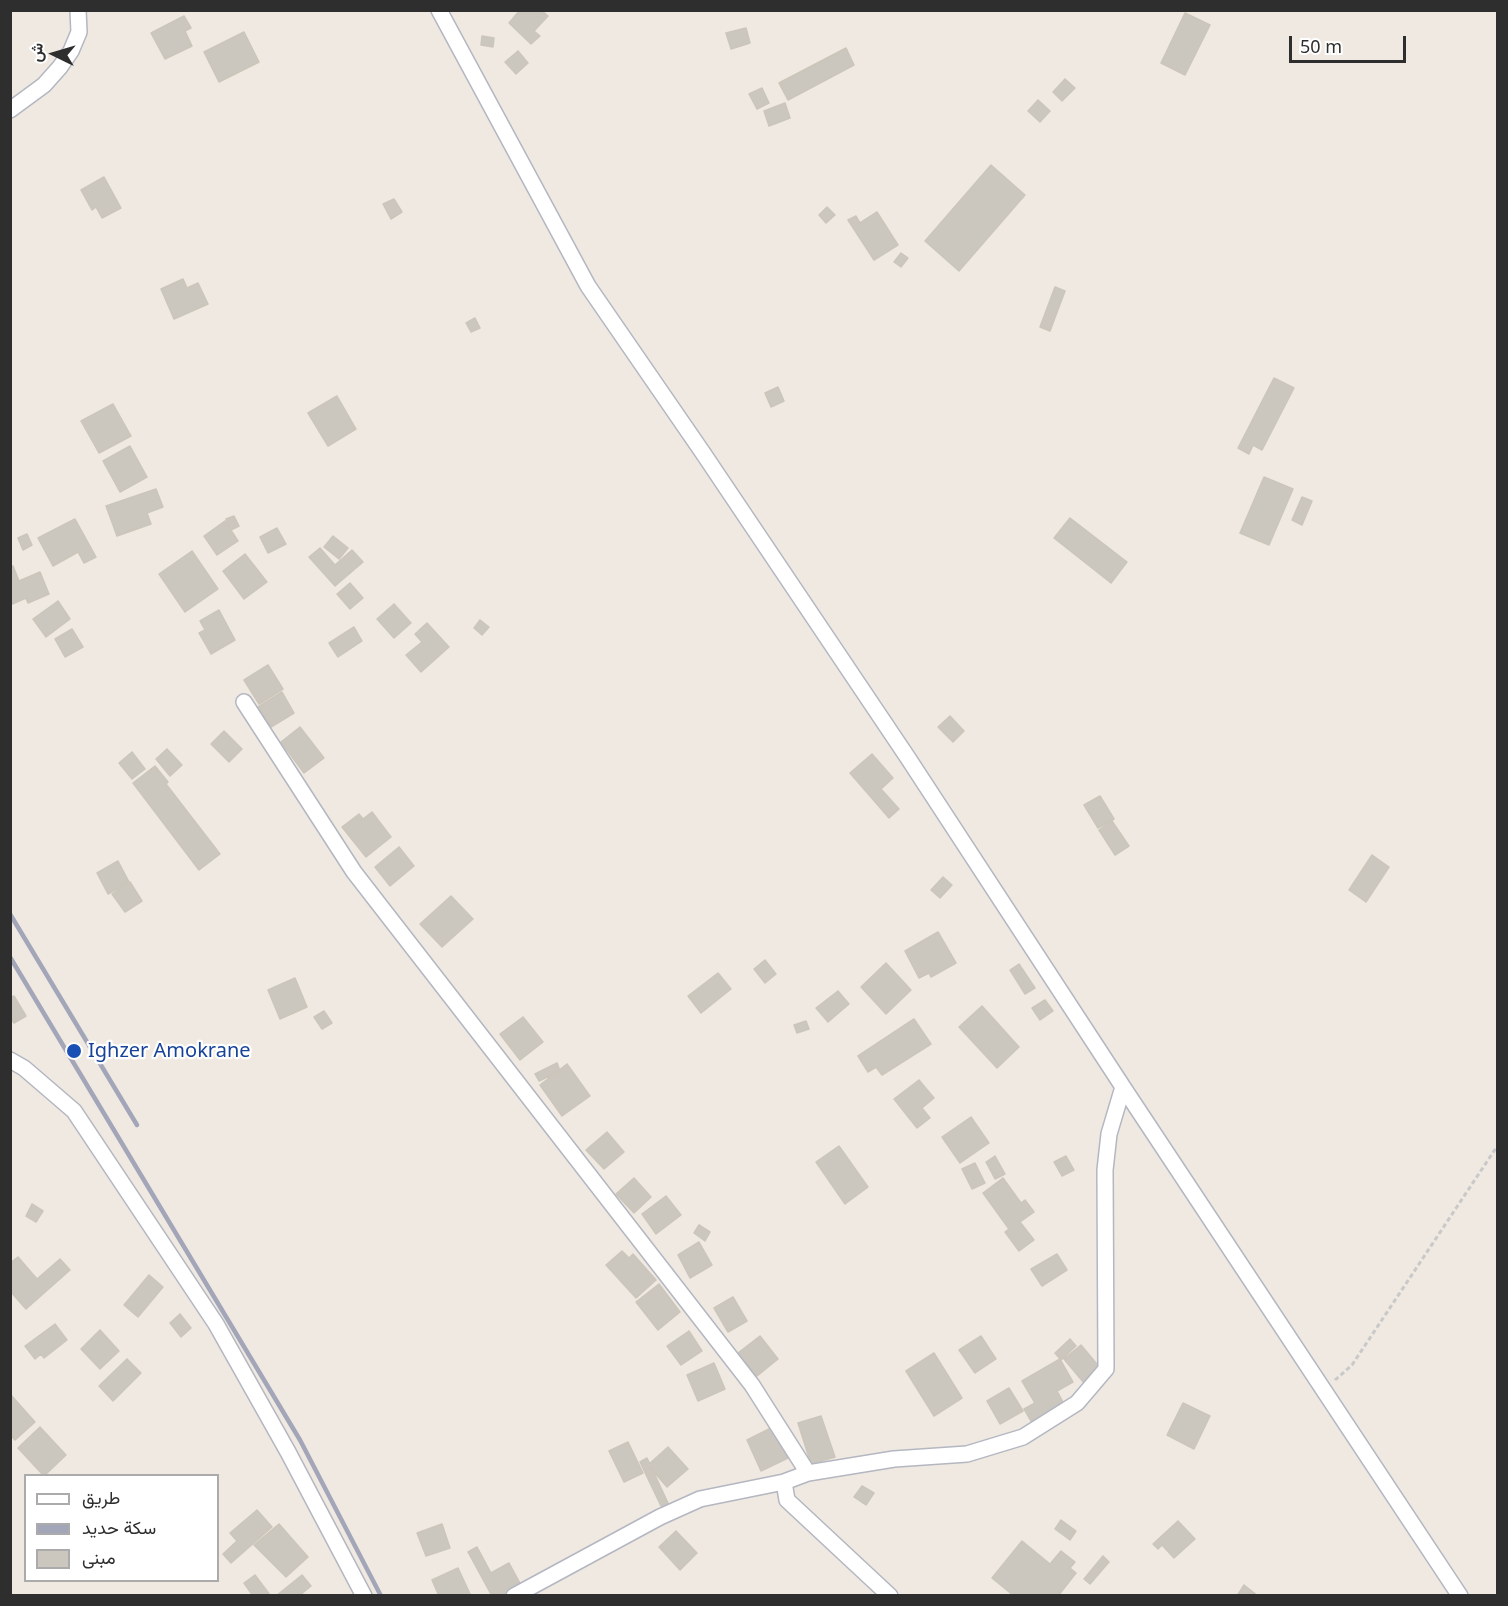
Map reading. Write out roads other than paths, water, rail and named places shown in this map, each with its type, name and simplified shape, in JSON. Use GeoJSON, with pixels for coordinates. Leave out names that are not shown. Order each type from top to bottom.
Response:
{"type":"FeatureCollection","features":[{"type":"Feature","properties":{"kind":"street"},"geometry":{"type":"LineString","coordinates":[[10,110],[44,85],[71,51],[79,32],[78,10]]}},
{"type":"Feature","properties":{"kind":"street"},"geometry":{"type":"LineString","coordinates":[[439,10],[588,286],[908,758],[1460,1596]]}},
{"type":"Feature","properties":{"kind":"street"},"geometry":{"type":"LineString","coordinates":[[244,702],[354,872],[752,1385],[808,1473]]}},
{"type":"Feature","properties":{"kind":"street"},"geometry":{"type":"LineString","coordinates":[[10,1060],[24,1068],[74,1111],[216,1324],[288,1452],[364,1596]]}},
{"type":"Feature","properties":{"kind":"street"},"geometry":{"type":"LineString","coordinates":[[514,1596],[660,1517],[700,1499],[784,1482],[808,1473],[894,1460],[967,1454],[1023,1437],[1077,1403],[1106,1369],[1105,1170],[1109,1134],[1123,1087]]}},
{"type":"Feature","properties":{"kind":"street"},"geometry":{"type":"LineString","coordinates":[[784,1482],[786,1500],[890,1596]]}},
{"type":"Feature","properties":{"kind":"railway"},"geometry":{"type":"LineString","coordinates":[[10,914],[137,1125]]}},
{"type":"Feature","properties":{"kind":"railway"},"geometry":{"type":"LineString","coordinates":[[10,957],[300,1440],[381,1596]]}},
{"type":"Feature","properties":{"kind":"place","name":"Ighzer Amokrane"},"geometry":{"type":"Point","coordinates":[74,1051]}}]}
